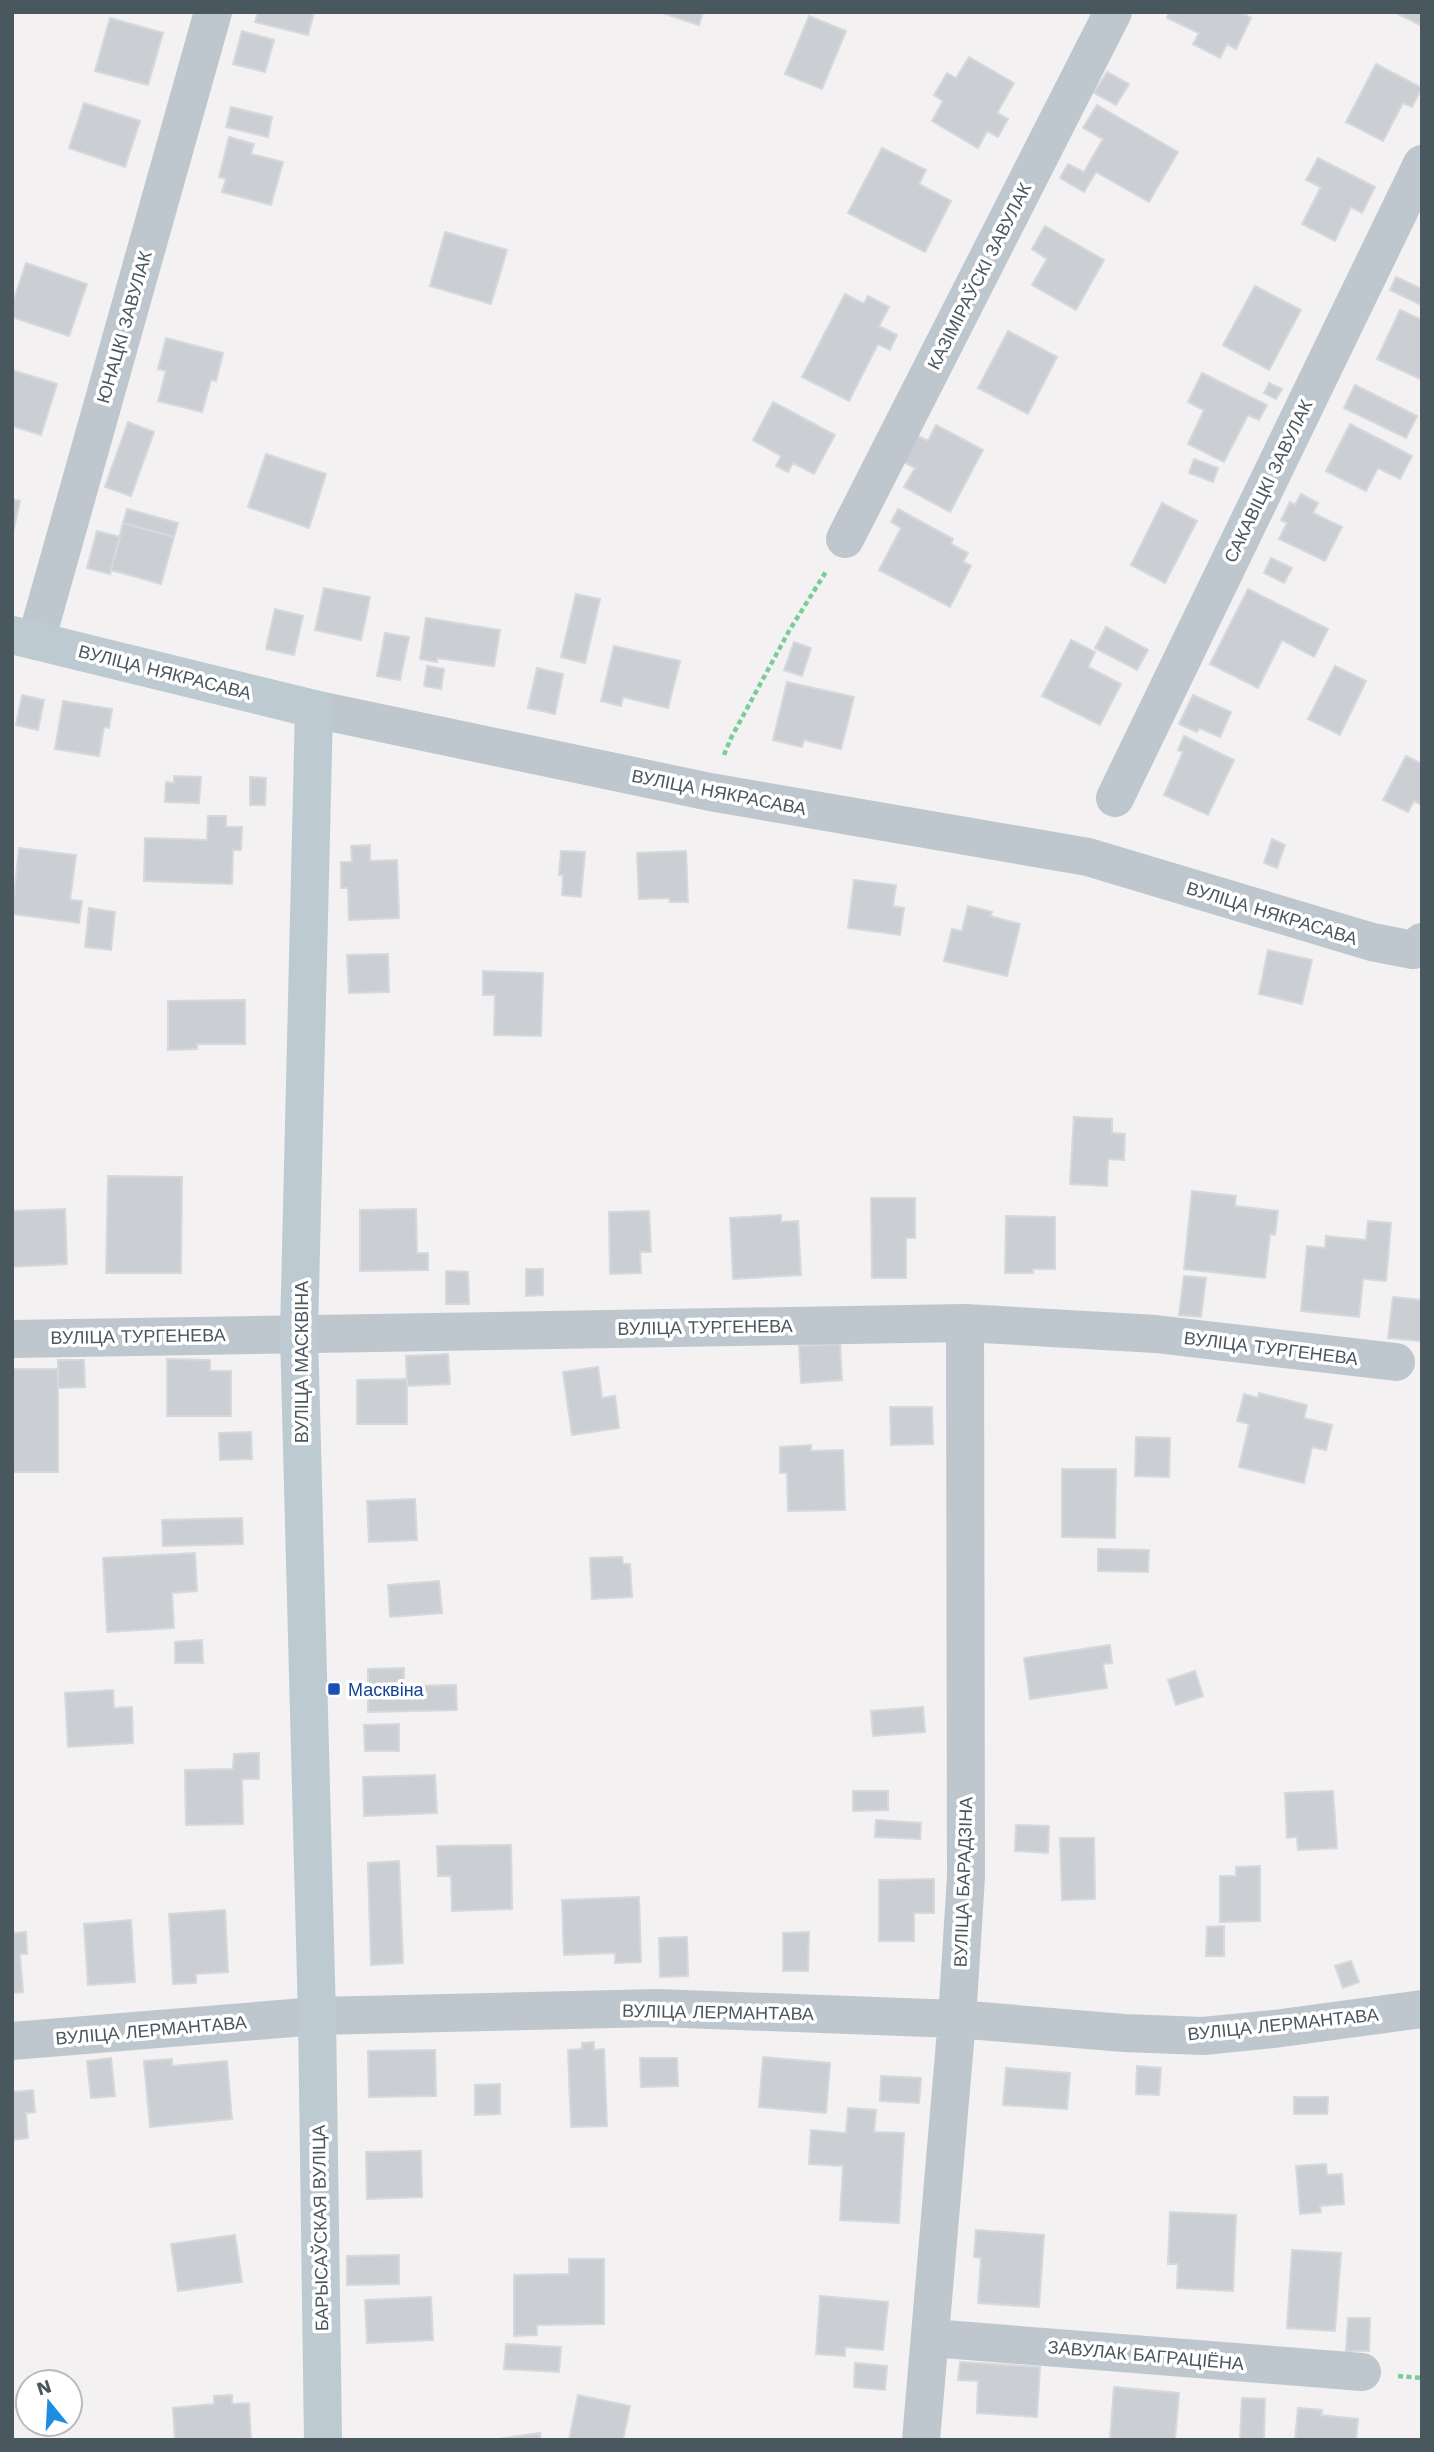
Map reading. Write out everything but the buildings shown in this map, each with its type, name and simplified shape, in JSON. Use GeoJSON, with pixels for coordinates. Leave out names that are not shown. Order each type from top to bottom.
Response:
{"type":"FeatureCollection","features":[{"type":"Feature","properties":{"kind":"main road","name":"ВУЛІЦА НЯКРАСАВА"},"geometry":{"type":"LineString","coordinates":[[24,638],[314,709]]}},
{"type":"Feature","properties":{"kind":"main road","name":"ВУЛІЦА МАСКВІНА"},"geometry":{"type":"LineString","coordinates":[[314,709],[299,1334],[317,2016]]}},
{"type":"Feature","properties":{"kind":"main road","name":"БАРЫСАЎСКАЯ ВУЛІЦА"},"geometry":{"type":"LineString","coordinates":[[317,2016],[323,2440]]}},
{"type":"Feature","properties":{"kind":"street","name":"ЮНАЦКІ ЗАВУЛАК"},"geometry":{"type":"LineString","coordinates":[[24,638],[213,12]]}},
{"type":"Feature","properties":{"kind":"street","name":"КАЗІМІРАЎСКІ ЗАВУЛАК"},"geometry":{"type":"LineString","coordinates":[[845,539],[1113,12]]}},
{"type":"Feature","properties":{"kind":"street","name":"САКАВІЦКІ ЗАВУЛАК"},"geometry":{"type":"LineString","coordinates":[[1115,798],[1422,164]]}},
{"type":"Feature","properties":{"kind":"street","name":"ВУЛІЦА НЯКРАСАВА"},"geometry":{"type":"LineString","coordinates":[[314,709],[710,792],[1088,857],[1372,942],[1413,950],[1422,942]]}},
{"type":"Feature","properties":{"kind":"street","name":"ВУЛІЦА ТУРГЕНЕВА"},"geometry":{"type":"LineString","coordinates":[[12,1339],[965,1323],[1156,1334],[1396,1363]]}},
{"type":"Feature","properties":{"kind":"street","name":"ВУЛІЦА БАРАДЗІНА"},"geometry":{"type":"LineString","coordinates":[[921,2440],[957,2019],[966,1877],[965,1323]]}},
{"type":"Feature","properties":{"kind":"street","name":"ВУЛІЦА ЛЕРМАНТАВА"},"geometry":{"type":"LineString","coordinates":[[12,2041],[317,2016],[657,2008],[957,2019],[1124,2033],[1203,2036],[1422,2009]]}},
{"type":"Feature","properties":{"kind":"street","name":"ЗАВУЛАК БАГРАЦІЁНА"},"geometry":{"type":"LineString","coordinates":[[931,2338],[1362,2372]]}},
{"type":"Feature","properties":{"kind":"path"},"geometry":{"type":"LineString","coordinates":[[710,792],[731,738],[789,631],[845,539]]}},
{"type":"Feature","properties":{"kind":"place","name":"Масквіна"},"geometry":{"type":"Point","coordinates":[334,1689]}}]}
